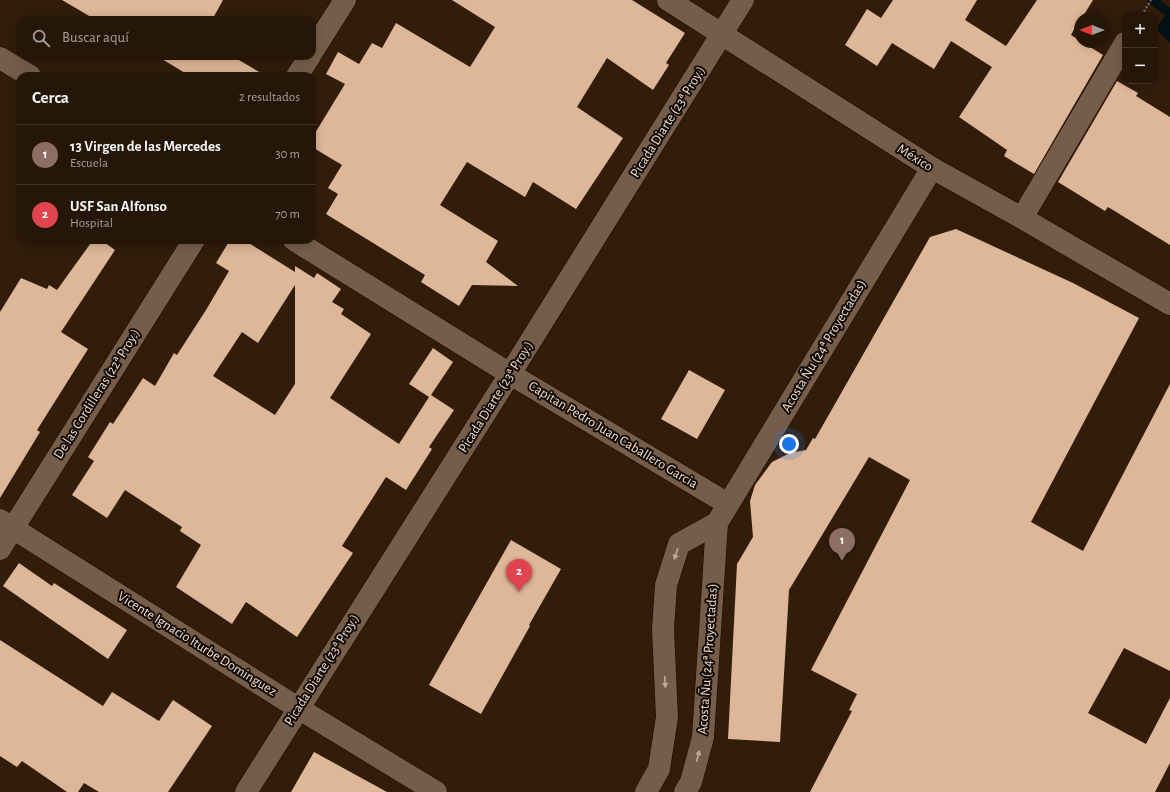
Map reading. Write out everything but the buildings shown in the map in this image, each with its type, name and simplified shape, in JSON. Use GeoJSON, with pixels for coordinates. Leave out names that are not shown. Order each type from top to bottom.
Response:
{"type":"FeatureCollection","features":[{"type":"Feature","properties":{"kind":"street"},"geometry":{"type":"LineString","coordinates":[[316,46],[345,0]]}},
{"type":"Feature","properties":{"kind":"street","name":"México"},"geometry":{"type":"LineString","coordinates":[[668,0],[722,36],[932,168],[1022,218],[1170,304]]}},
{"type":"Feature","properties":{"kind":"street","name":"Picada Diarte (23ª Proy.)"},"geometry":{"type":"LineString","coordinates":[[246,792],[510,374],[722,36],[743,0]]}},
{"type":"Feature","properties":{"kind":"street"},"geometry":{"type":"LineString","coordinates":[[1022,218],[1122,48]]}},
{"type":"Feature","properties":{"kind":"street"},"geometry":{"type":"LineString","coordinates":[[0,58],[23,72]]}},
{"type":"Feature","properties":{"kind":"street"},"geometry":{"type":"LineString","coordinates":[[300,72],[307,60]]}},
{"type":"Feature","properties":{"kind":"street","name":"Acosta Ñu (24ª Proyectadas)"},"geometry":{"type":"LineString","coordinates":[[685,792],[691,782],[703,737],[717,523],[932,168]]}},
{"type":"Feature","properties":{"kind":"street","name":"De las Cordilleras (22ª Proy.)"},"geometry":{"type":"LineString","coordinates":[[0,549],[7,524],[191,244]]}},
{"type":"Feature","properties":{"kind":"street","name":"Capitan Pedro Juan Caballero Garcia"},"geometry":{"type":"LineString","coordinates":[[300,244],[510,374],[728,504]]}},
{"type":"Feature","properties":{"kind":"street"},"geometry":{"type":"LineString","coordinates":[[646,792],[659,769],[667,717],[663,629],[666,586],[679,544],[717,523]]}},
{"type":"Feature","properties":{"kind":"street","name":"Vicente Ignacio Iturbe Dominguez"},"geometry":{"type":"LineString","coordinates":[[7,524],[298,708],[436,792]]}},
{"type":"Feature","properties":{"kind":"path"},"geometry":{"type":"LineString","coordinates":[[1144,12],[1151,0]]}},
{"type":"Feature","properties":{"kind":"shaded area"},"geometry":{"type":"Polygon","coordinates":[[[1170,7],[1170,43],[1158,31],[1158,26],[1170,7]]]}},
{"type":"Feature","properties":{"kind":"waterway"},"geometry":{"type":"LineString","coordinates":[[1152,0],[1170,13]]}},
{"type":"Feature","properties":{"kind":"place","name":"13 Virgen de las Mercedes"},"geometry":{"type":"Point","coordinates":[842,561]}},
{"type":"Feature","properties":{"kind":"place","name":"USF San Alfonso"},"geometry":{"type":"Point","coordinates":[519,592]}}]}
